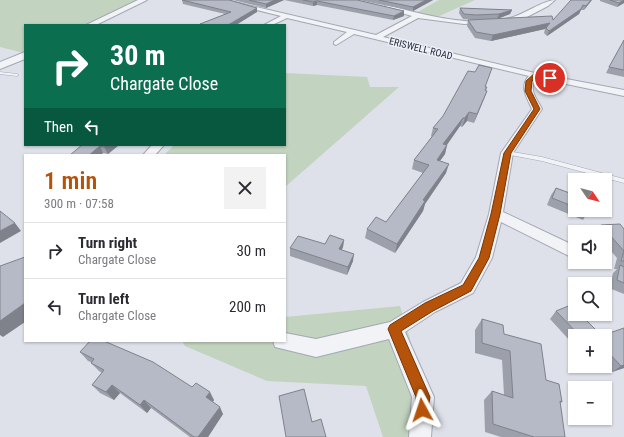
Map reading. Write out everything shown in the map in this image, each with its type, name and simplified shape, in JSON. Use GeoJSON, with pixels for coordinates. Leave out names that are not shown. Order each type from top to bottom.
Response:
{"type":"FeatureCollection","features":[{"type":"Feature","properties":{"kind":"street"},"geometry":{"type":"LineString","coordinates":[[92,24],[144,0]]}},
{"type":"Feature","properties":{"kind":"street","name":"ERISWELL ROAD"},"geometry":{"type":"LineString","coordinates":[[219,0],[535,75],[624,93]]}},
{"type":"Feature","properties":{"kind":"street"},"geometry":{"type":"LineString","coordinates":[[375,5],[417,16],[469,22],[501,22],[526,16],[546,6],[552,0]]}},
{"type":"Feature","properties":{"kind":"street"},"geometry":{"type":"LineString","coordinates":[[269,24],[287,16]]}},
{"type":"Feature","properties":{"kind":"street"},"geometry":{"type":"LineString","coordinates":[[378,37],[417,16]]}},
{"type":"Feature","properties":{"kind":"street"},"geometry":{"type":"LineString","coordinates":[[336,44],[354,31]]}},
{"type":"Feature","properties":{"kind":"street"},"geometry":{"type":"LineString","coordinates":[[0,66],[24,55]]}},
{"type":"Feature","properties":{"kind":"street"},"geometry":{"type":"LineString","coordinates":[[286,342],[316,348],[394,329],[429,307],[467,288],[484,258],[496,214],[507,153],[537,109],[528,91],[529,81],[535,75]]}},
{"type":"Feature","properties":{"kind":"street"},"geometry":{"type":"LineString","coordinates":[[150,154],[157,146]]}},
{"type":"Feature","properties":{"kind":"street"},"geometry":{"type":"LineString","coordinates":[[496,214],[568,250]]}},
{"type":"Feature","properties":{"kind":"street"},"geometry":{"type":"LineString","coordinates":[[394,329],[423,397],[420,437]]}},
{"type":"Feature","properties":{"kind":"lane"},"geometry":{"type":"LineString","coordinates":[[0,73],[17,75]]}},
{"type":"Feature","properties":{"kind":"lane"},"geometry":{"type":"LineString","coordinates":[[507,153],[542,159],[624,181]]}},
{"type":"Feature","properties":{"kind":"green space"},"geometry":{"type":"Polygon","coordinates":[[[0,0],[140,0],[87,24],[24,24],[24,53],[0,47],[0,0]]]}},
{"type":"Feature","properties":{"kind":"green space"},"geometry":{"type":"Polygon","coordinates":[[[439,0],[475,0],[437,17],[416,13],[439,0]]]}},
{"type":"Feature","properties":{"kind":"green space"},"geometry":{"type":"Polygon","coordinates":[[[286,73],[367,77],[370,87],[399,87],[286,186],[286,154],[165,154],[173,146],[286,146],[286,73]]]}},
{"type":"Feature","properties":{"kind":"green space"},"geometry":{"type":"Polygon","coordinates":[[[400,306],[433,415],[411,437],[383,437],[366,386],[267,381],[185,346],[183,342],[286,342],[286,317],[400,306]]]}},
{"type":"Feature","properties":{"kind":"building"},"geometry":{"type":"Polygon","coordinates":[[[182,0],[229,0],[257,8],[230,24],[200,24],[231,12],[182,0]]]}},
{"type":"Feature","properties":{"kind":"building"},"geometry":{"type":"Polygon","coordinates":[[[249,0],[275,0],[266,4],[249,0]]]}},
{"type":"Feature","properties":{"kind":"building"},"geometry":{"type":"Polygon","coordinates":[[[303,0],[357,0],[404,11],[394,16],[317,1],[313,2],[303,0]]]}},
{"type":"Feature","properties":{"kind":"building"},"geometry":{"type":"Polygon","coordinates":[[[379,0],[426,0],[413,7],[379,0]]]}},
{"type":"Feature","properties":{"kind":"building"},"geometry":{"type":"Polygon","coordinates":[[[571,0],[591,0],[586,6],[583,5],[581,9],[549,31],[546,28],[550,23],[493,35],[476,32],[468,20],[552,16],[553,20],[571,0]]]}},
{"type":"Feature","properties":{"kind":"building"},"geometry":{"type":"Polygon","coordinates":[[[610,0],[624,0],[619,3],[610,0]]]}},
{"type":"Feature","properties":{"kind":"building"},"geometry":{"type":"Polygon","coordinates":[[[460,8],[512,10],[499,14],[476,15],[464,14],[460,8]]]}},
{"type":"Feature","properties":{"kind":"building"},"geometry":{"type":"Polygon","coordinates":[[[624,40],[624,70],[609,67],[624,40]]]}},
{"type":"Feature","properties":{"kind":"building"},"geometry":{"type":"Polygon","coordinates":[[[479,65],[492,68],[485,87],[487,87],[485,90],[487,91],[477,114],[469,112],[443,144],[447,145],[437,160],[449,164],[423,200],[425,201],[397,244],[367,229],[376,217],[386,222],[429,165],[414,160],[438,129],[433,128],[443,116],[468,71],[475,72],[479,65]]]}},
{"type":"Feature","properties":{"kind":"building"},"geometry":{"type":"Polygon","coordinates":[[[81,146],[100,146],[90,154],[71,154],[81,146]]]}},
{"type":"Feature","properties":{"kind":"building"},"geometry":{"type":"Polygon","coordinates":[[[556,188],[568,192],[568,204],[552,198],[556,188]]]}},
{"type":"Feature","properties":{"kind":"building"},"geometry":{"type":"Polygon","coordinates":[[[0,211],[15,223],[0,231],[0,211]]]}},
{"type":"Feature","properties":{"kind":"building"},"geometry":{"type":"Polygon","coordinates":[[[620,224],[624,229],[624,251],[612,237],[612,225],[601,225],[620,224]]]}},
{"type":"Feature","properties":{"kind":"building"},"geometry":{"type":"Polygon","coordinates":[[[330,235],[344,240],[339,249],[354,254],[348,267],[290,248],[298,236],[325,244],[330,235]]]}},
{"type":"Feature","properties":{"kind":"building"},"geometry":{"type":"Polygon","coordinates":[[[624,251],[624,261],[621,261],[624,251]]]}},
{"type":"Feature","properties":{"kind":"building"},"geometry":{"type":"Polygon","coordinates":[[[24,257],[24,304],[0,321],[0,266],[24,257]]]}},
{"type":"Feature","properties":{"kind":"building"},"geometry":{"type":"Polygon","coordinates":[[[620,265],[624,267],[624,283],[617,280],[620,265]]]}},
{"type":"Feature","properties":{"kind":"building"},"geometry":{"type":"Polygon","coordinates":[[[568,306],[568,321],[587,321],[595,329],[573,329],[556,311],[568,306]]]}},
{"type":"Feature","properties":{"kind":"building"},"geometry":{"type":"Polygon","coordinates":[[[482,319],[503,325],[504,334],[541,344],[546,380],[559,384],[565,437],[534,437],[493,424],[492,391],[513,398],[510,351],[482,343],[482,319]]]}},
{"type":"Feature","properties":{"kind":"building"},"geometry":{"type":"Polygon","coordinates":[[[624,328],[624,365],[621,366],[612,356],[612,332],[624,328]]]}},
{"type":"Feature","properties":{"kind":"building"},"geometry":{"type":"Polygon","coordinates":[[[89,342],[106,342],[153,362],[192,387],[196,383],[210,392],[206,397],[220,407],[198,437],[194,437],[144,400],[140,405],[112,385],[106,392],[92,385],[104,370],[91,363],[94,359],[80,352],[89,342]]]}},
{"type":"Feature","properties":{"kind":"building"},"geometry":{"type":"Polygon","coordinates":[[[304,389],[312,422],[321,419],[326,437],[286,437],[279,396],[304,389]]]}},
{"type":"Feature","properties":{"kind":"route"},"geometry":{"type":"LineString","coordinates":[[422,410],[423,397],[394,329],[429,307],[467,288],[484,258],[496,214],[507,153],[537,109],[528,91],[529,81],[535,75],[550,78]]}}]}
